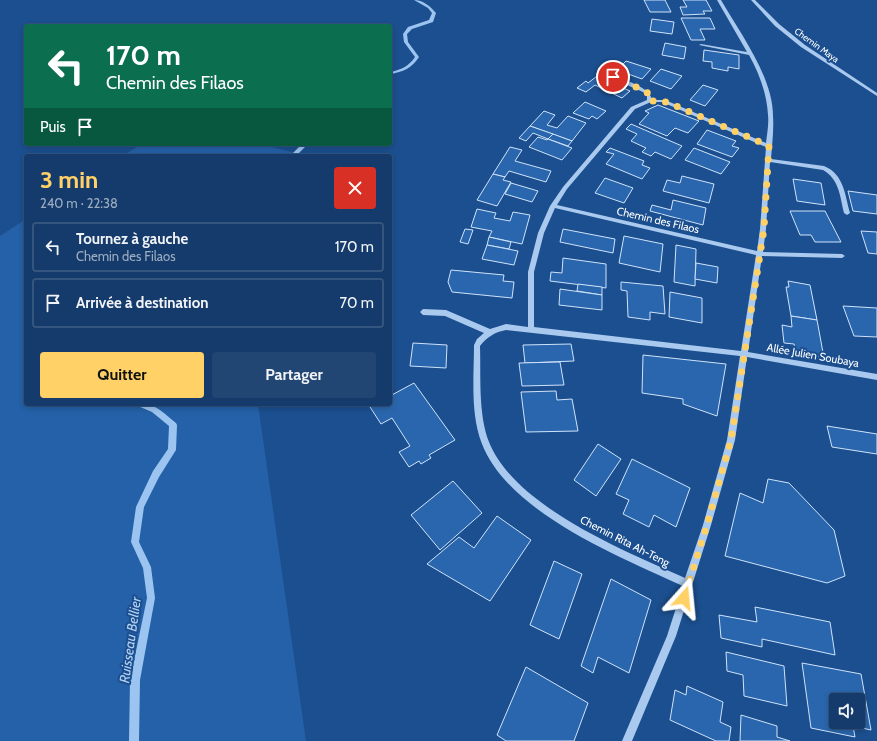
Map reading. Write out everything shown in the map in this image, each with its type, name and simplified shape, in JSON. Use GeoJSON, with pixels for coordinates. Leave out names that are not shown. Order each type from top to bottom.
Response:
{"type":"FeatureCollection","features":[{"type":"Feature","properties":{"kind":"street"},"geometry":{"type":"LineString","coordinates":[[627,741],[670,636],[688,584],[707,525],[731,440],[764,229],[771,115],[768,94],[764,79],[751,54],[719,0]]}},
{"type":"Feature","properties":{"kind":"street","name":"Chemin Maya"},"geometry":{"type":"LineString","coordinates":[[753,0],[777,25],[803,46],[877,94]]}},
{"type":"Feature","properties":{"kind":"street"},"geometry":{"type":"LineString","coordinates":[[701,45],[751,54]]}},
{"type":"Feature","properties":{"kind":"street"},"geometry":{"type":"LineString","coordinates":[[613,77],[645,91],[650,95],[650,101]]}},
{"type":"Feature","properties":{"kind":"street"},"geometry":{"type":"LineString","coordinates":[[531,330],[531,272],[541,233],[553,206],[575,176],[633,108],[650,101],[663,101],[769,146]]}},
{"type":"Feature","properties":{"kind":"street"},"geometry":{"type":"LineString","coordinates":[[768,160],[824,168],[832,171],[837,176],[847,213]]}},
{"type":"Feature","properties":{"kind":"street","name":"Chemin des Filaos"},"geometry":{"type":"LineString","coordinates":[[553,206],[760,254],[842,256]]}},
{"type":"Feature","properties":{"kind":"street"},"geometry":{"type":"LineString","coordinates":[[423,312],[446,313],[489,332],[506,327],[745,354]]}},
{"type":"Feature","properties":{"kind":"street","name":"Chemin Rita Ah-Teng"},"geometry":{"type":"LineString","coordinates":[[489,332],[482,337],[477,345],[481,426],[486,445],[496,463],[528,497],[564,522],[601,544],[688,584]]}},
{"type":"Feature","properties":{"kind":"street","name":"Allée Julien Soubaya"},"geometry":{"type":"LineString","coordinates":[[745,354],[877,377]]}},
{"type":"Feature","properties":{"kind":"shaded area"},"geometry":{"type":"Polygon","coordinates":[[[138,146],[268,146],[299,154],[126,154],[138,146]]]}},
{"type":"Feature","properties":{"kind":"shaded area"},"geometry":{"type":"Polygon","coordinates":[[[24,220],[24,406],[258,406],[306,741],[0,741],[0,236],[24,220]]]}},
{"type":"Feature","properties":{"kind":"building"},"geometry":{"type":"Polygon","coordinates":[[[644,0],[665,0],[671,12],[650,12],[644,0]]]}},
{"type":"Feature","properties":{"kind":"building"},"geometry":{"type":"Polygon","coordinates":[[[683,0],[706,0],[712,11],[703,11],[705,14],[683,15],[680,7],[687,7],[683,0]]]}},
{"type":"Feature","properties":{"kind":"building"},"geometry":{"type":"Polygon","coordinates":[[[681,18],[710,18],[715,29],[700,29],[705,40],[691,40],[681,18]]]}},
{"type":"Feature","properties":{"kind":"building"},"geometry":{"type":"Polygon","coordinates":[[[652,19],[674,22],[672,34],[650,31],[652,19]]]}},
{"type":"Feature","properties":{"kind":"building"},"geometry":{"type":"Polygon","coordinates":[[[665,43],[686,47],[684,59],[662,55],[665,43]]]}},
{"type":"Feature","properties":{"kind":"building"},"geometry":{"type":"Polygon","coordinates":[[[704,50],[739,55],[739,69],[728,67],[728,71],[712,68],[712,62],[703,61],[704,50]]]}},
{"type":"Feature","properties":{"kind":"building"},"geometry":{"type":"Polygon","coordinates":[[[626,61],[651,69],[642,79],[617,70],[626,61]]]}},
{"type":"Feature","properties":{"kind":"building"},"geometry":{"type":"Polygon","coordinates":[[[661,69],[682,76],[671,89],[650,81],[661,69]]]}},
{"type":"Feature","properties":{"kind":"building"},"geometry":{"type":"Polygon","coordinates":[[[601,73],[625,84],[621,87],[630,91],[622,98],[595,85],[586,92],[577,88],[586,81],[588,83],[601,73]]]}},
{"type":"Feature","properties":{"kind":"building"},"geometry":{"type":"Polygon","coordinates":[[[703,85],[718,90],[705,106],[690,100],[703,85]]]}},
{"type":"Feature","properties":{"kind":"building"},"geometry":{"type":"Polygon","coordinates":[[[585,102],[606,111],[597,119],[592,116],[589,119],[573,113],[585,102]]]}},
{"type":"Feature","properties":{"kind":"building"},"geometry":{"type":"Polygon","coordinates":[[[658,105],[699,121],[688,133],[675,128],[667,136],[639,124],[649,113],[645,111],[658,105]]]}},
{"type":"Feature","properties":{"kind":"building"},"geometry":{"type":"Polygon","coordinates":[[[544,111],[555,115],[547,125],[557,128],[568,116],[586,123],[572,141],[530,126],[544,111]]]}},
{"type":"Feature","properties":{"kind":"building"},"geometry":{"type":"Polygon","coordinates":[[[631,124],[682,146],[671,159],[655,152],[651,156],[642,152],[646,148],[631,141],[637,134],[626,129],[631,124]]]}},
{"type":"Feature","properties":{"kind":"building"},"geometry":{"type":"Polygon","coordinates":[[[530,126],[553,134],[548,139],[533,133],[526,141],[519,138],[530,126]]]}},
{"type":"Feature","properties":{"kind":"building"},"geometry":{"type":"Polygon","coordinates":[[[707,130],[736,141],[732,146],[739,148],[732,157],[697,144],[707,130]]]}},
{"type":"Feature","properties":{"kind":"building"},"geometry":{"type":"Polygon","coordinates":[[[553,134],[572,141],[568,146],[548,139],[553,134]]]}},
{"type":"Feature","properties":{"kind":"building"},"geometry":{"type":"Polygon","coordinates":[[[538,137],[572,148],[562,160],[529,147],[538,137]]]}},
{"type":"Feature","properties":{"kind":"building"},"geometry":{"type":"Polygon","coordinates":[[[510,147],[522,150],[515,161],[551,171],[546,182],[509,171],[505,177],[493,174],[510,147]]]}},
{"type":"Feature","properties":{"kind":"building"},"geometry":{"type":"Polygon","coordinates":[[[610,148],[644,161],[642,165],[650,168],[642,179],[606,164],[614,154],[606,152],[610,148]]]}},
{"type":"Feature","properties":{"kind":"building"},"geometry":{"type":"Polygon","coordinates":[[[694,148],[730,162],[721,174],[685,160],[694,148]]]}},
{"type":"Feature","properties":{"kind":"building"},"geometry":{"type":"Polygon","coordinates":[[[493,174],[505,177],[503,180],[511,182],[497,206],[477,200],[493,174]]]}},
{"type":"Feature","properties":{"kind":"building"},"geometry":{"type":"Polygon","coordinates":[[[682,176],[714,184],[709,203],[663,191],[667,180],[680,183],[682,176]]]}},
{"type":"Feature","properties":{"kind":"building"},"geometry":{"type":"Polygon","coordinates":[[[605,178],[633,188],[624,203],[595,193],[605,178]]]}},
{"type":"Feature","properties":{"kind":"building"},"geometry":{"type":"Polygon","coordinates":[[[793,179],[821,183],[825,205],[797,201],[793,179]]]}},
{"type":"Feature","properties":{"kind":"building"},"geometry":{"type":"Polygon","coordinates":[[[511,183],[538,191],[532,202],[505,194],[511,183]]]}},
{"type":"Feature","properties":{"kind":"building"},"geometry":{"type":"Polygon","coordinates":[[[848,191],[877,195],[877,214],[853,211],[848,191]]]}},
{"type":"Feature","properties":{"kind":"building"},"geometry":{"type":"Polygon","coordinates":[[[673,200],[706,208],[703,225],[650,211],[652,205],[671,210],[673,200]]]}},
{"type":"Feature","properties":{"kind":"building"},"geometry":{"type":"Polygon","coordinates":[[[477,209],[496,213],[494,218],[510,221],[513,212],[530,215],[522,244],[489,237],[492,231],[471,227],[477,209]]]}},
{"type":"Feature","properties":{"kind":"building"},"geometry":{"type":"Polygon","coordinates":[[[790,211],[825,211],[841,242],[815,242],[811,235],[800,235],[790,211]]]}},
{"type":"Feature","properties":{"kind":"building"},"geometry":{"type":"Polygon","coordinates":[[[465,229],[473,230],[468,244],[460,242],[465,229]]]}},
{"type":"Feature","properties":{"kind":"building"},"geometry":{"type":"Polygon","coordinates":[[[563,229],[615,239],[613,253],[560,242],[563,229]]]}},
{"type":"Feature","properties":{"kind":"building"},"geometry":{"type":"Polygon","coordinates":[[[861,231],[877,232],[877,254],[868,253],[861,231]]]}},
{"type":"Feature","properties":{"kind":"building"},"geometry":{"type":"Polygon","coordinates":[[[624,236],[663,244],[660,272],[619,263],[624,236]]]}},
{"type":"Feature","properties":{"kind":"building"},"geometry":{"type":"Polygon","coordinates":[[[489,237],[511,242],[509,249],[487,245],[489,237]]]}},
{"type":"Feature","properties":{"kind":"building"},"geometry":{"type":"Polygon","coordinates":[[[487,245],[518,251],[514,265],[482,259],[487,245]]]}},
{"type":"Feature","properties":{"kind":"building"},"geometry":{"type":"Polygon","coordinates":[[[676,245],[696,249],[695,286],[674,282],[676,245]]]}},
{"type":"Feature","properties":{"kind":"building"},"geometry":{"type":"Polygon","coordinates":[[[563,258],[606,264],[606,288],[550,281],[551,272],[562,273],[563,258]]]}},
{"type":"Feature","properties":{"kind":"building"},"geometry":{"type":"Polygon","coordinates":[[[696,263],[718,267],[717,283],[695,279],[696,263]]]}},
{"type":"Feature","properties":{"kind":"building"},"geometry":{"type":"Polygon","coordinates":[[[451,270],[504,275],[503,281],[514,282],[512,298],[452,292],[448,282],[451,270]]]}},
{"type":"Feature","properties":{"kind":"building"},"geometry":{"type":"Polygon","coordinates":[[[788,281],[810,285],[817,320],[791,316],[786,287],[789,287],[788,281]]]}},
{"type":"Feature","properties":{"kind":"building"},"geometry":{"type":"Polygon","coordinates":[[[621,282],[663,286],[665,314],[650,312],[650,320],[628,317],[627,291],[621,290],[621,282]]]}},
{"type":"Feature","properties":{"kind":"building"},"geometry":{"type":"Polygon","coordinates":[[[578,284],[602,287],[602,295],[577,291],[578,284]]]}},
{"type":"Feature","properties":{"kind":"building"},"geometry":{"type":"Polygon","coordinates":[[[560,289],[602,295],[602,310],[559,305],[560,289]]]}},
{"type":"Feature","properties":{"kind":"building"},"geometry":{"type":"Polygon","coordinates":[[[670,292],[702,298],[702,323],[669,317],[670,292]]]}},
{"type":"Feature","properties":{"kind":"building"},"geometry":{"type":"Polygon","coordinates":[[[843,306],[877,308],[877,337],[854,336],[843,306]]]}},
{"type":"Feature","properties":{"kind":"building"},"geometry":{"type":"Polygon","coordinates":[[[791,316],[817,320],[824,358],[796,354],[794,344],[784,343],[782,325],[792,327],[791,316]]]}},
{"type":"Feature","properties":{"kind":"building"},"geometry":{"type":"Polygon","coordinates":[[[413,343],[447,345],[446,368],[410,366],[413,343]]]}},
{"type":"Feature","properties":{"kind":"building"},"geometry":{"type":"Polygon","coordinates":[[[571,344],[574,361],[525,363],[523,345],[571,344]]]}},
{"type":"Feature","properties":{"kind":"building"},"geometry":{"type":"Polygon","coordinates":[[[643,355],[726,364],[717,416],[683,404],[683,399],[642,393],[643,355]]]}},
{"type":"Feature","properties":{"kind":"building"},"geometry":{"type":"Polygon","coordinates":[[[560,362],[564,385],[522,386],[519,363],[560,362]]]}},
{"type":"Feature","properties":{"kind":"building"},"geometry":{"type":"Polygon","coordinates":[[[414,383],[455,440],[429,455],[431,458],[421,464],[419,461],[409,467],[399,452],[410,446],[392,418],[381,424],[370,407],[392,406],[392,395],[414,383]]]}},
{"type":"Feature","properties":{"kind":"building"},"geometry":{"type":"Polygon","coordinates":[[[556,391],[557,400],[572,399],[578,431],[526,432],[521,392],[556,391]]]}},
{"type":"Feature","properties":{"kind":"building"},"geometry":{"type":"Polygon","coordinates":[[[827,426],[877,434],[877,454],[832,447],[827,426]]]}},
{"type":"Feature","properties":{"kind":"building"},"geometry":{"type":"Polygon","coordinates":[[[598,444],[621,459],[596,496],[574,480],[598,444]]]}},
{"type":"Feature","properties":{"kind":"building"},"geometry":{"type":"Polygon","coordinates":[[[632,459],[690,488],[676,527],[654,515],[649,527],[623,514],[629,500],[616,494],[632,459]]]}},
{"type":"Feature","properties":{"kind":"building"},"geometry":{"type":"Polygon","coordinates":[[[768,479],[789,483],[834,530],[845,576],[827,583],[725,556],[740,493],[763,503],[768,479]]]}},
{"type":"Feature","properties":{"kind":"building"},"geometry":{"type":"Polygon","coordinates":[[[453,481],[482,513],[440,550],[411,515],[453,481]]]}},
{"type":"Feature","properties":{"kind":"building"},"geometry":{"type":"Polygon","coordinates":[[[497,516],[531,540],[490,601],[427,564],[459,537],[474,548],[497,516]]]}},
{"type":"Feature","properties":{"kind":"building"},"geometry":{"type":"Polygon","coordinates":[[[554,561],[582,574],[559,639],[530,625],[554,561]]]}},
{"type":"Feature","properties":{"kind":"building"},"geometry":{"type":"Polygon","coordinates":[[[611,579],[651,600],[629,673],[598,657],[593,673],[581,666],[611,579]]]}},
{"type":"Feature","properties":{"kind":"building"},"geometry":{"type":"Polygon","coordinates":[[[755,607],[830,622],[835,655],[762,639],[762,647],[721,638],[719,615],[757,622],[755,607]]]}},
{"type":"Feature","properties":{"kind":"building"},"geometry":{"type":"Polygon","coordinates":[[[726,652],[784,666],[787,706],[744,696],[743,675],[727,671],[726,652]]]}},
{"type":"Feature","properties":{"kind":"building"},"geometry":{"type":"Polygon","coordinates":[[[802,663],[861,674],[864,693],[829,693],[829,729],[854,729],[855,737],[811,728],[802,663]]]}},
{"type":"Feature","properties":{"kind":"building"},"geometry":{"type":"Polygon","coordinates":[[[526,667],[588,703],[574,741],[506,741],[497,735],[526,667]]]}},
{"type":"Feature","properties":{"kind":"building"},"geometry":{"type":"Polygon","coordinates":[[[687,686],[723,702],[720,722],[731,727],[729,741],[716,741],[670,720],[675,690],[686,695],[687,686]]]}},
{"type":"Feature","properties":{"kind":"building"},"geometry":{"type":"Polygon","coordinates":[[[865,696],[871,730],[865,729],[865,696]]]}},
{"type":"Feature","properties":{"kind":"building"},"geometry":{"type":"Polygon","coordinates":[[[741,715],[777,726],[777,737],[790,741],[740,741],[741,715]]]}},
{"type":"Feature","properties":{"kind":"waterway","name":"Ruisseau Bellier"},"geometry":{"type":"LineString","coordinates":[[392,72],[406,68],[415,61],[417,57],[406,42],[405,34],[410,28],[431,21],[434,13],[429,7],[416,0]]}},
{"type":"Feature","properties":{"kind":"waterway","name":"Ruisseau Bellier"},"geometry":{"type":"LineString","coordinates":[[295,154],[303,146]]}},
{"type":"Feature","properties":{"kind":"waterway","name":"Ruisseau Bellier"},"geometry":{"type":"LineString","coordinates":[[134,741],[135,680],[151,598],[147,567],[135,542],[140,507],[156,474],[172,450],[173,425],[155,410],[146,406]]}},
{"type":"Feature","properties":{"kind":"route"},"geometry":{"type":"LineString","coordinates":[[613,77],[645,91],[650,95],[650,101],[663,101],[674,105],[769,146],[764,229],[731,440],[707,525],[684,598]]}}]}
